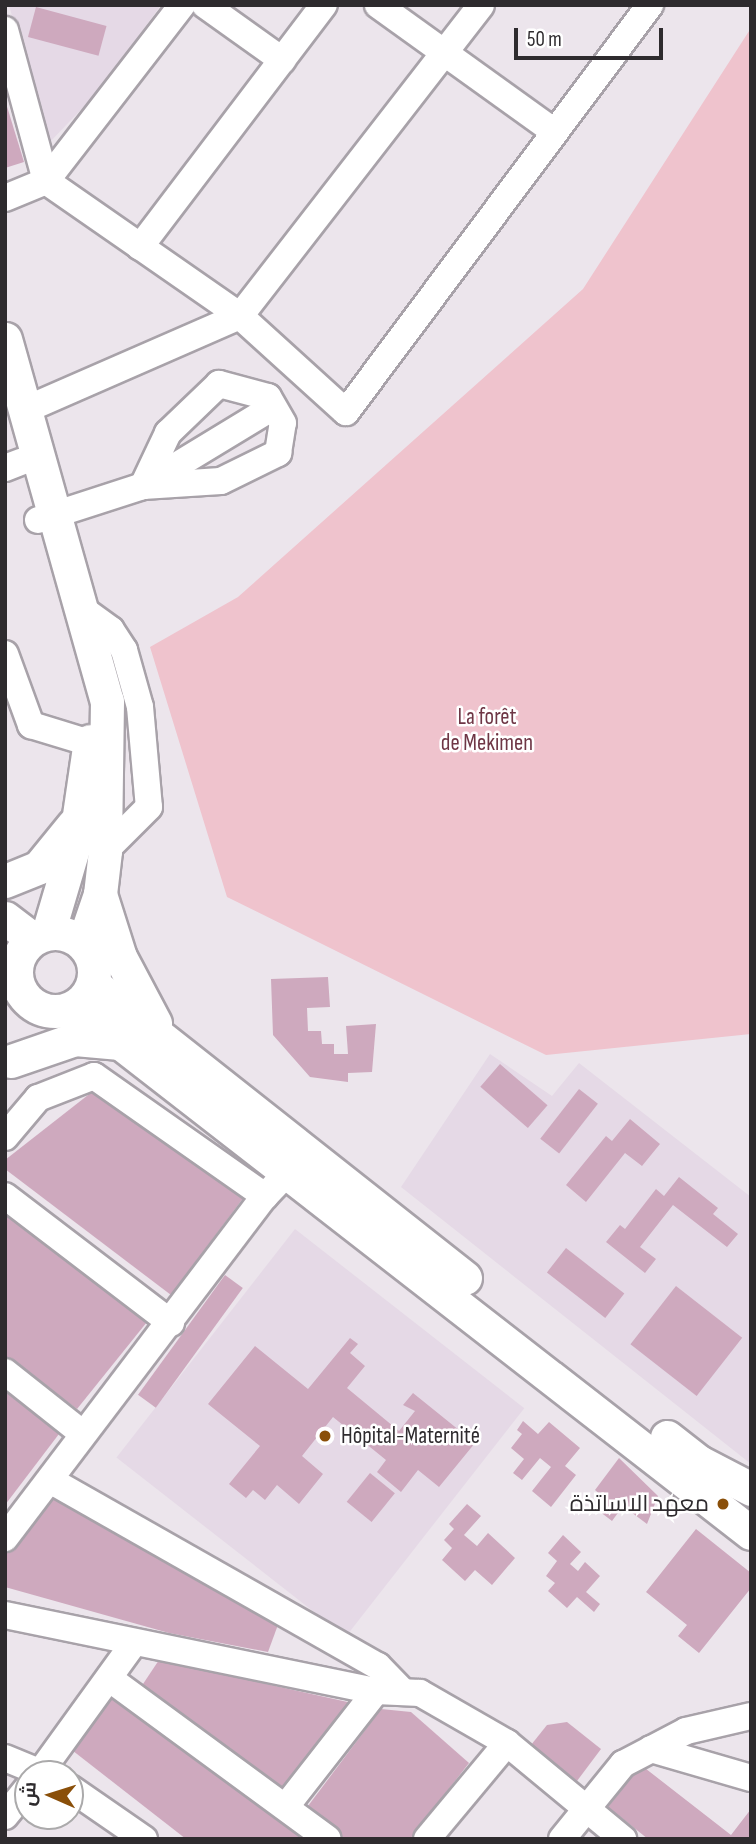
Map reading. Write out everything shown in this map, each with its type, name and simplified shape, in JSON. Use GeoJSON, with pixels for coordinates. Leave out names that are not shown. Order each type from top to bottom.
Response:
{"type":"FeatureCollection","features":[{"type":"Feature","properties":{"kind":"main road"},"geometry":{"type":"LineString","coordinates":[[5,339],[16,410],[46,516],[79,671],[90,743],[77,820],[22,963]]}},
{"type":"Feature","properties":{"kind":"main road"},"geometry":{"type":"LineString","coordinates":[[16,410],[13,465],[46,516],[85,611],[107,701],[105,851],[100,894],[83,944]]}},
{"type":"Feature","properties":{"kind":"main road"},"geometry":{"type":"LineString","coordinates":[[5,881],[50,857],[77,820]]}},
{"type":"Feature","properties":{"kind":"main road"},"geometry":{"type":"LineString","coordinates":[[100,894],[124,967],[169,1043],[298,1161],[685,1465],[751,1520]]}},
{"type":"Feature","properties":{"kind":"main road"},"geometry":{"type":"LineString","coordinates":[[5,918],[22,963],[71,1000],[120,1043],[298,1161]]}},
{"type":"Feature","properties":{"kind":"main road"},"geometry":{"type":"LineString","coordinates":[[8,1065],[71,1000],[92,959],[83,944],[71,936],[22,963]]}},
{"type":"Feature","properties":{"kind":"main road"},"geometry":{"type":"LineString","coordinates":[[71,1000],[169,1043]]}},
{"type":"Feature","properties":{"kind":"main road"},"geometry":{"type":"LineString","coordinates":[[8,1065],[52,1043],[120,1043]]}},
{"type":"Feature","properties":{"kind":"main road"},"geometry":{"type":"LineString","coordinates":[[685,1465],[751,1489]]}},
{"type":"Feature","properties":{"kind":"main road"},"geometry":{"type":"LineString","coordinates":[[685,1465],[751,1505]]}},
{"type":"Feature","properties":{"kind":"main road"},"geometry":{"type":"LineString","coordinates":[[685,1465],[751,1534]]}},
{"type":"Feature","properties":{"kind":"street"},"geometry":{"type":"LineString","coordinates":[[5,198],[46,181],[182,5]]}},
{"type":"Feature","properties":{"kind":"street"},"geometry":{"type":"LineString","coordinates":[[205,5],[282,60]]}},
{"type":"Feature","properties":{"kind":"street"},"geometry":{"type":"LineString","coordinates":[[140,247],[324,5]]}},
{"type":"Feature","properties":{"kind":"street"},"geometry":{"type":"LineString","coordinates":[[378,5],[442,56],[552,130]]}},
{"type":"Feature","properties":{"kind":"street"},"geometry":{"type":"LineString","coordinates":[[16,410],[240,317],[481,5]]}},
{"type":"Feature","properties":{"kind":"street"},"geometry":{"type":"LineString","coordinates":[[5,30],[46,181],[240,317],[346,412],[552,130],[649,5]]}},
{"type":"Feature","properties":{"kind":"street"},"geometry":{"type":"LineString","coordinates":[[46,516],[143,486],[221,481],[278,453],[283,423],[268,397],[219,384],[168,433],[143,486]]}},
{"type":"Feature","properties":{"kind":"street"},"geometry":{"type":"LineString","coordinates":[[143,486],[273,407]]}},
{"type":"Feature","properties":{"kind":"street"},"geometry":{"type":"LineString","coordinates":[[5,654],[31,725],[90,743]]}},
{"type":"Feature","properties":{"kind":"street"},"geometry":{"type":"LineString","coordinates":[[5,1137],[38,1098],[94,1076],[265,1196]]}},
{"type":"Feature","properties":{"kind":"street"},"geometry":{"type":"LineString","coordinates":[[5,1538],[82,1433],[171,1323],[265,1196],[298,1161]]}},
{"type":"Feature","properties":{"kind":"street"},"geometry":{"type":"LineString","coordinates":[[5,1196],[171,1323]]}},
{"type":"Feature","properties":{"kind":"street"},"geometry":{"type":"LineString","coordinates":[[5,1372],[82,1433]]}},
{"type":"Feature","properties":{"kind":"street"},"geometry":{"type":"LineString","coordinates":[[50,1480],[378,1666],[402,1692]]}},
{"type":"Feature","properties":{"kind":"street"},"geometry":{"type":"LineString","coordinates":[[5,1615],[133,1644],[376,1691],[420,1693],[507,1743],[623,1839]]}},
{"type":"Feature","properties":{"kind":"street"},"geometry":{"type":"LineString","coordinates":[[50,1760],[133,1644]]}},
{"type":"Feature","properties":{"kind":"street"},"geometry":{"type":"LineString","coordinates":[[110,1679],[287,1805],[328,1839]]}},
{"type":"Feature","properties":{"kind":"street"},"geometry":{"type":"LineString","coordinates":[[287,1805],[376,1691]]}},
{"type":"Feature","properties":{"kind":"street"},"geometry":{"type":"LineString","coordinates":[[562,1839],[623,1763],[685,1731],[751,1716]]}},
{"type":"Feature","properties":{"kind":"street"},"geometry":{"type":"LineString","coordinates":[[427,1839],[507,1743]]}},
{"type":"Feature","properties":{"kind":"street"},"geometry":{"type":"LineString","coordinates":[[651,1749],[751,1778]]}},
{"type":"Feature","properties":{"kind":"street"},"geometry":{"type":"LineString","coordinates":[[84,1798],[144,1839]]}},
{"type":"Feature","properties":{"kind":"shaded area"},"geometry":{"type":"Polygon","coordinates":[[[9,5],[161,5],[97,93],[47,145],[9,5]]]}},
{"type":"Feature","properties":{"kind":"shaded area"},"geometry":{"type":"Polygon","coordinates":[[[490,1054],[552,1096],[579,1063],[751,1197],[751,1464],[401,1187],[490,1054]]]}},
{"type":"Feature","properties":{"kind":"shaded area","name":"Hôpital-Maternité"},"geometry":{"type":"Polygon","coordinates":[[[295,1229],[524,1408],[346,1637],[116,1458],[295,1229]]]}},
{"type":"Feature","properties":{"kind":"green space","name":"La forêt de Mekimen"},"geometry":{"type":"Polygon","coordinates":[[[751,28],[751,1034],[546,1055],[227,897],[150,647],[238,597],[583,289],[751,28]]]}},
{"type":"Feature","properties":{"kind":"building"},"geometry":{"type":"Polygon","coordinates":[[[36,7],[107,26],[98,56],[28,37],[36,7]]]}},
{"type":"Feature","properties":{"kind":"building"},"geometry":{"type":"Polygon","coordinates":[[[5,100],[24,162],[5,168],[5,100]]]}},
{"type":"Feature","properties":{"kind":"building"},"geometry":{"type":"Polygon","coordinates":[[[328,977],[330,1007],[307,1008],[308,1031],[321,1031],[322,1044],[334,1044],[334,1054],[348,1054],[346,1026],[376,1024],[372,1072],[348,1073],[348,1082],[310,1077],[273,1035],[271,979],[328,977]]]}},
{"type":"Feature","properties":{"kind":"building"},"geometry":{"type":"Polygon","coordinates":[[[500,1064],[548,1105],[528,1128],[480,1087],[500,1064]]]}},
{"type":"Feature","properties":{"kind":"building"},"geometry":{"type":"Polygon","coordinates":[[[97,1088],[244,1197],[171,1295],[5,1169],[5,1160],[97,1088]]]}},
{"type":"Feature","properties":{"kind":"building"},"geometry":{"type":"Polygon","coordinates":[[[579,1089],[598,1104],[559,1153],[540,1139],[579,1089]]]}},
{"type":"Feature","properties":{"kind":"building"},"geometry":{"type":"Polygon","coordinates":[[[630,1119],[660,1144],[642,1166],[625,1153],[586,1202],[566,1185],[606,1136],[612,1141],[630,1119]]]}},
{"type":"Feature","properties":{"kind":"building"},"geometry":{"type":"Polygon","coordinates":[[[679,1177],[718,1208],[713,1214],[738,1234],[727,1247],[673,1205],[640,1247],[656,1259],[645,1273],[606,1242],[620,1225],[625,1229],[656,1189],[664,1196],[679,1177]]]}},
{"type":"Feature","properties":{"kind":"building"},"geometry":{"type":"Polygon","coordinates":[[[5,1204],[151,1317],[77,1409],[5,1356],[5,1204]]]}},
{"type":"Feature","properties":{"kind":"building"},"geometry":{"type":"Polygon","coordinates":[[[566,1248],[624,1294],[605,1318],[547,1272],[566,1248]]]}},
{"type":"Feature","properties":{"kind":"building"},"geometry":{"type":"Polygon","coordinates":[[[225,1275],[243,1288],[156,1408],[138,1395],[225,1275]]]}},
{"type":"Feature","properties":{"kind":"building"},"geometry":{"type":"Polygon","coordinates":[[[676,1286],[742,1338],[697,1396],[630,1344],[676,1286]]]}},
{"type":"Feature","properties":{"kind":"building"},"geometry":{"type":"Polygon","coordinates":[[[350,1338],[358,1344],[350,1353],[365,1366],[347,1388],[399,1431],[415,1411],[403,1405],[413,1393],[475,1443],[439,1487],[418,1470],[401,1492],[377,1472],[386,1460],[333,1417],[302,1456],[323,1474],[299,1504],[277,1485],[265,1500],[253,1490],[246,1498],[229,1484],[260,1446],[208,1404],[255,1346],[308,1389],[350,1338]]]}},
{"type":"Feature","properties":{"kind":"building"},"geometry":{"type":"Polygon","coordinates":[[[5,1386],[62,1430],[5,1505],[5,1386]]]}},
{"type":"Feature","properties":{"kind":"building"},"geometry":{"type":"Polygon","coordinates":[[[523,1421],[538,1434],[549,1422],[580,1448],[565,1466],[576,1475],[551,1507],[532,1491],[551,1467],[540,1458],[522,1480],[513,1473],[524,1459],[511,1448],[522,1434],[517,1430],[523,1421]]]}},
{"type":"Feature","properties":{"kind":"building"},"geometry":{"type":"Polygon","coordinates":[[[619,1458],[658,1496],[647,1524],[623,1506],[612,1521],[595,1508],[603,1497],[595,1490],[619,1458]]]}},
{"type":"Feature","properties":{"kind":"building"},"geometry":{"type":"Polygon","coordinates":[[[370,1473],[395,1493],[372,1522],[347,1502],[370,1473]]]}},
{"type":"Feature","properties":{"kind":"building"},"geometry":{"type":"Polygon","coordinates":[[[51,1490],[279,1622],[268,1652],[169,1633],[5,1587],[5,1547],[51,1490]]]}},
{"type":"Feature","properties":{"kind":"building"},"geometry":{"type":"Polygon","coordinates":[[[467,1504],[481,1516],[464,1535],[477,1546],[488,1533],[515,1558],[492,1585],[475,1570],[465,1581],[442,1560],[452,1548],[444,1540],[454,1529],[449,1524],[467,1504]]]}},
{"type":"Feature","properties":{"kind":"building"},"geometry":{"type":"Polygon","coordinates":[[[696,1529],[751,1573],[751,1588],[699,1653],[678,1636],[687,1625],[646,1592],[696,1529]]]}},
{"type":"Feature","properties":{"kind":"building"},"geometry":{"type":"Polygon","coordinates":[[[563,1535],[581,1552],[570,1564],[578,1571],[585,1562],[600,1576],[586,1592],[600,1604],[594,1612],[577,1597],[567,1608],[548,1591],[555,1583],[546,1576],[557,1561],[548,1553],[563,1535]]]}},
{"type":"Feature","properties":{"kind":"building"},"geometry":{"type":"Polygon","coordinates":[[[159,1660],[352,1703],[284,1792],[141,1687],[159,1660]]]}},
{"type":"Feature","properties":{"kind":"building"},"geometry":{"type":"Polygon","coordinates":[[[112,1689],[305,1839],[186,1839],[68,1747],[112,1689]]]}},
{"type":"Feature","properties":{"kind":"building"},"geometry":{"type":"Polygon","coordinates":[[[381,1709],[411,1712],[469,1763],[410,1839],[345,1839],[308,1806],[381,1709]]]}},
{"type":"Feature","properties":{"kind":"building"},"geometry":{"type":"Polygon","coordinates":[[[567,1722],[601,1749],[577,1781],[531,1745],[547,1725],[567,1722]]]}},
{"type":"Feature","properties":{"kind":"building"},"geometry":{"type":"Polygon","coordinates":[[[641,1765],[731,1835],[751,1809],[751,1839],[648,1839],[608,1807],[641,1765]]]}},
{"type":"Feature","properties":{"kind":"place","name":"Hôpital-Maternité"},"geometry":{"type":"Point","coordinates":[325,1436]}},
{"type":"Feature","properties":{"kind":"place","name":"معهد الاساتذة"},"geometry":{"type":"Point","coordinates":[723,1504]}}]}
